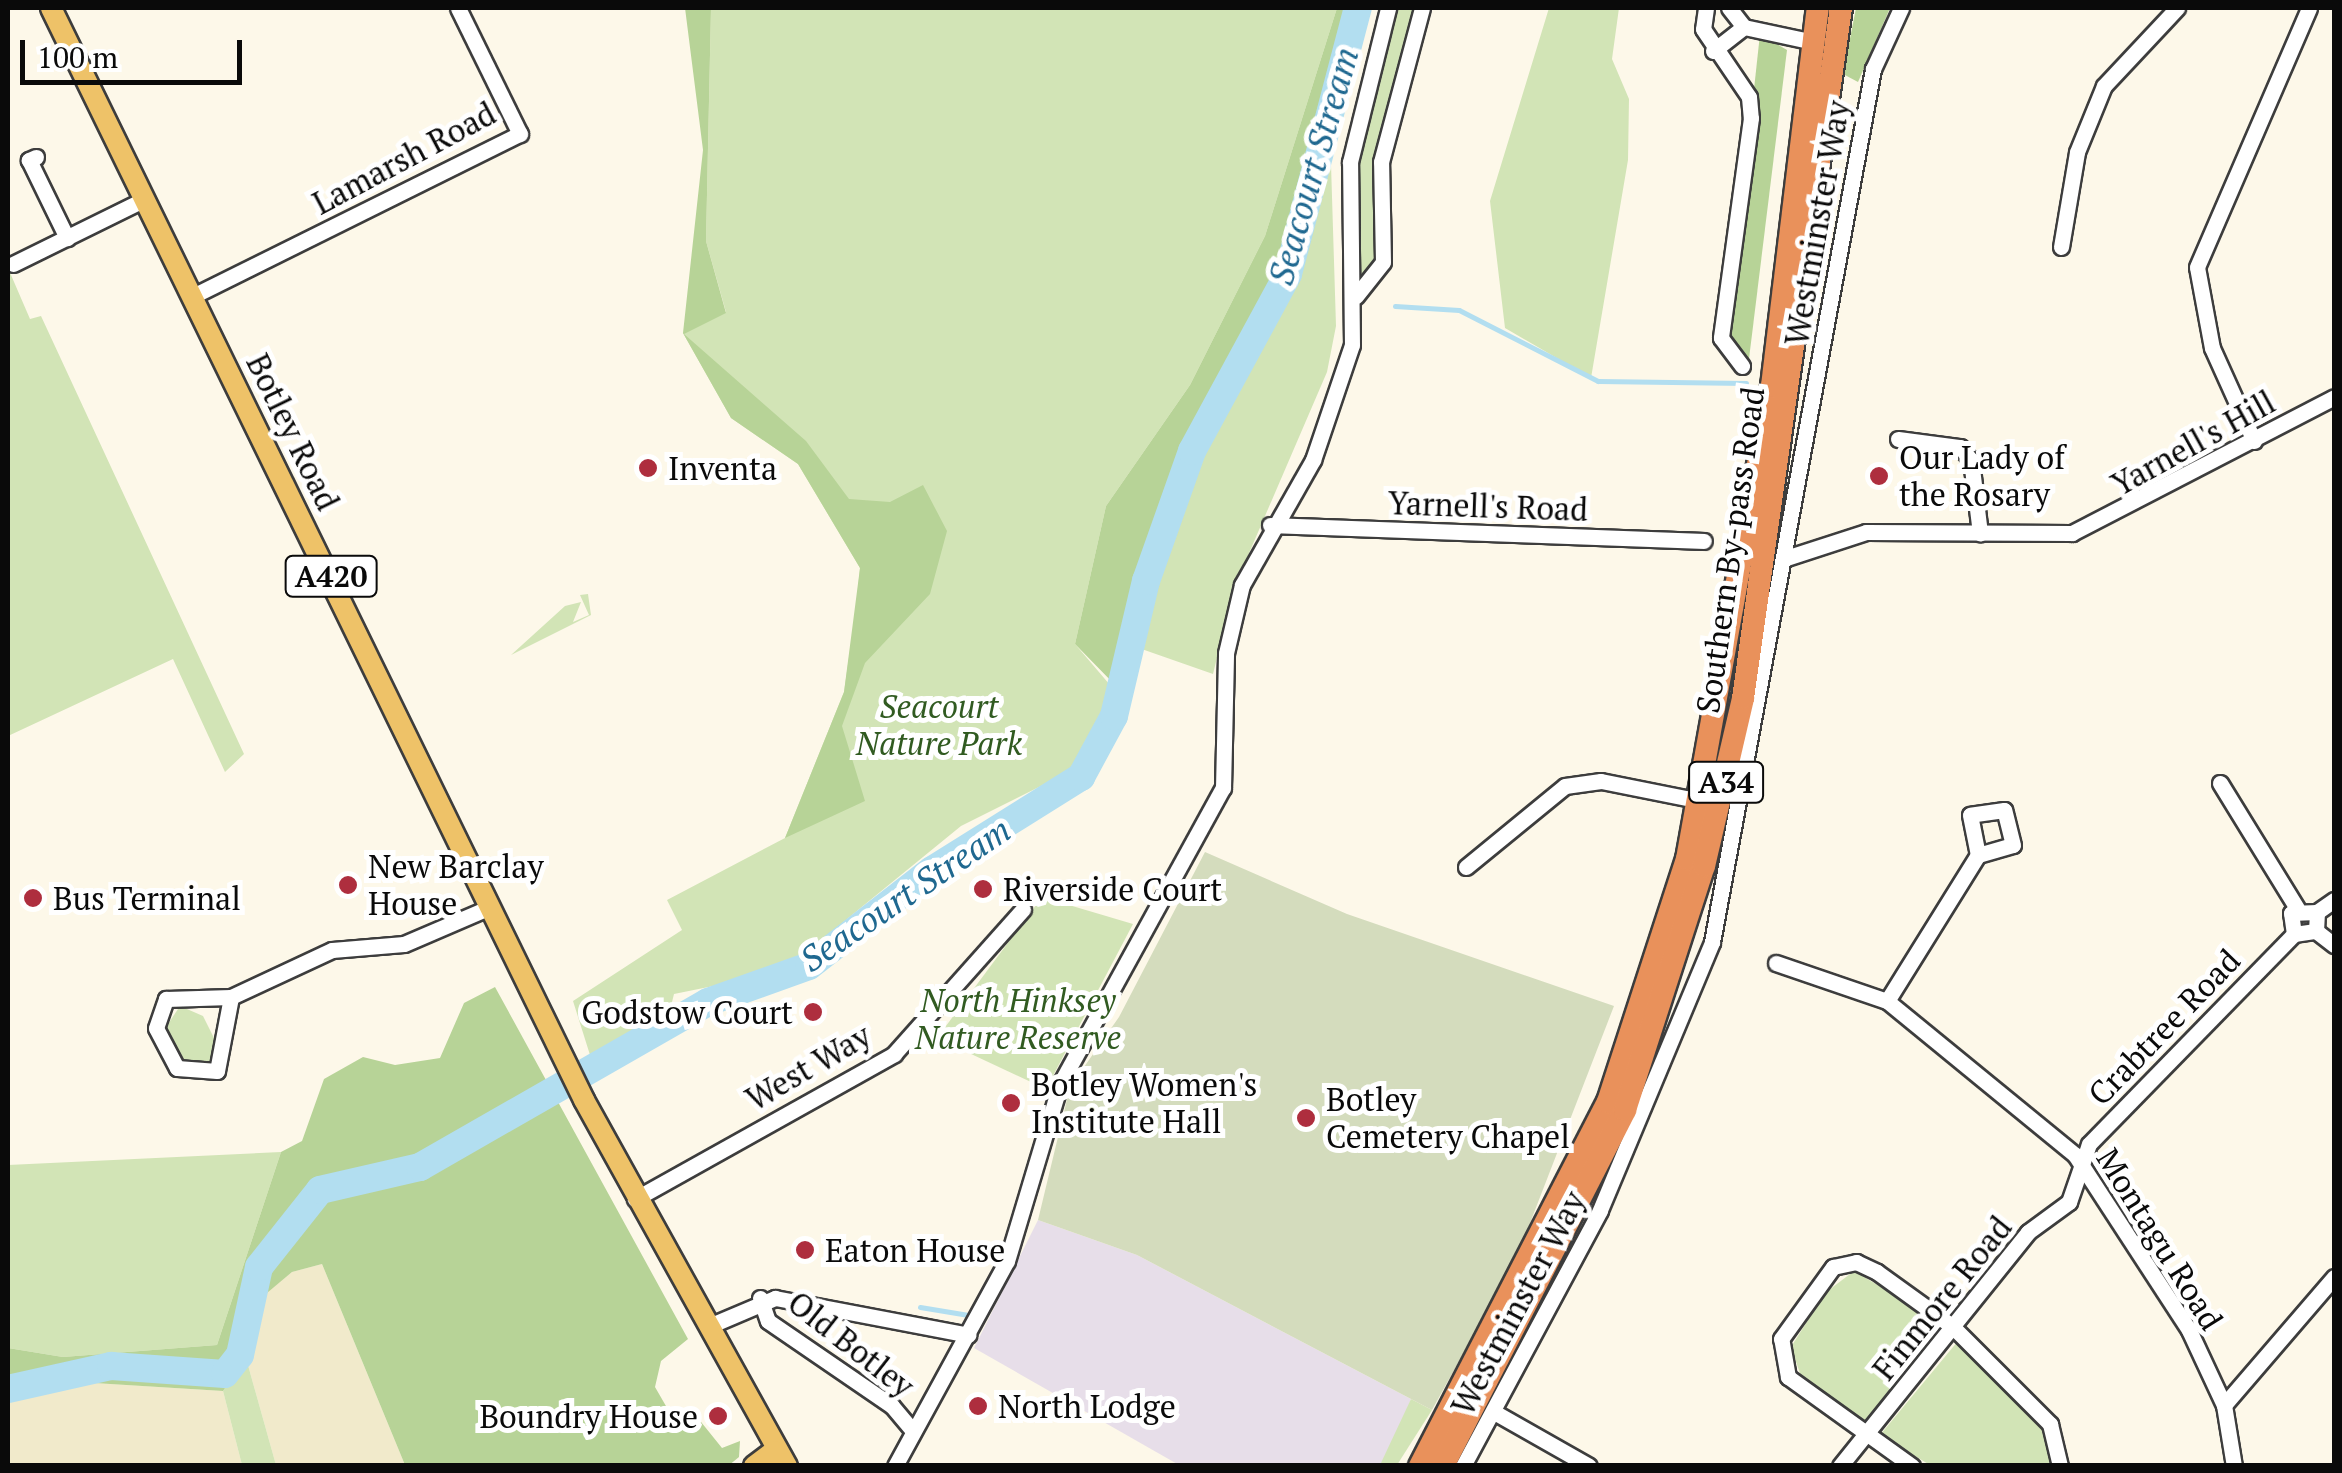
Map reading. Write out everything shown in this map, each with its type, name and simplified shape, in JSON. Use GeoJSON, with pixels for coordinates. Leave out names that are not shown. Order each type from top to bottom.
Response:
{"type":"FeatureCollection","features":[{"type":"Feature","properties":{"kind":"highway","name":"Southern By-pass Road"},"geometry":{"type":"LineString","coordinates":[[1420,1466],[1608,1102],[1701,801],[1798,210],[1818,8]]}},
{"type":"Feature","properties":{"kind":"highway","name":"Southern By-pass Road"},"geometry":{"type":"LineString","coordinates":[[1443,1466],[1617,1128],[1704,866],[1743,698],[1841,8]]}},
{"type":"Feature","properties":{"kind":"main road","name":"Botley Road"},"geometry":{"type":"LineString","coordinates":[[50,8],[488,908],[636,1199]]}},
{"type":"Feature","properties":{"kind":"main road","name":"A420"},"geometry":{"type":"LineString","coordinates":[[636,1199],[781,1458],[754,1466]]}},
{"type":"Feature","properties":{"kind":"street","name":"Lamarsh Road"},"geometry":{"type":"LineString","coordinates":[[193,296],[520,134],[458,8]]}},
{"type":"Feature","properties":{"kind":"street"},"geometry":{"type":"LineString","coordinates":[[895,1466],[1007,1261],[1060,1084],[1223,788],[1226,653],[1270,525],[1340,396],[1356,296],[1350,162],[1388,8]]}},
{"type":"Feature","properties":{"kind":"street"},"geometry":{"type":"LineString","coordinates":[[1356,296],[1382,262],[1380,162],[1422,8]]}},
{"type":"Feature","properties":{"kind":"street","name":"Southern By-pass Road"},"geometry":{"type":"LineString","coordinates":[[1706,8],[1713,51],[1749,98],[1751,118],[1721,338],[1742,366]]}},
{"type":"Feature","properties":{"kind":"street"},"geometry":{"type":"LineString","coordinates":[[1729,8],[1744,27],[1814,42]]}},
{"type":"Feature","properties":{"kind":"street","name":"Westminster Way"},"geometry":{"type":"LineString","coordinates":[[1463,1466],[1600,1210],[1682,996],[1712,942],[1872,69],[1901,8]]}},
{"type":"Feature","properties":{"kind":"street"},"geometry":{"type":"LineString","coordinates":[[2061,246],[2077,152],[2104,86],[2176,8]]}},
{"type":"Feature","properties":{"kind":"street"},"geometry":{"type":"LineString","coordinates":[[2254,440],[2212,348],[2197,266],[2309,8]]}},
{"type":"Feature","properties":{"kind":"street"},"geometry":{"type":"LineString","coordinates":[[1713,51],[1744,27]]}},
{"type":"Feature","properties":{"kind":"street"},"geometry":{"type":"LineString","coordinates":[[36,157],[29,160],[68,238]]}},
{"type":"Feature","properties":{"kind":"street"},"geometry":{"type":"LineString","coordinates":[[13,264],[145,199]]}},
{"type":"Feature","properties":{"kind":"street","name":"Yarnell's Hill"},"geometry":{"type":"LineString","coordinates":[[1783,559],[1866,532],[2072,533],[2334,397]]}},
{"type":"Feature","properties":{"kind":"street"},"geometry":{"type":"LineString","coordinates":[[1898,439],[1960,447],[1971,460],[1980,532]]}},
{"type":"Feature","properties":{"kind":"street","name":"Yarnell's Road"},"geometry":{"type":"LineString","coordinates":[[1270,525],[1704,541]]}},
{"type":"Feature","properties":{"kind":"street"},"geometry":{"type":"LineString","coordinates":[[1466,867],[1565,786],[1601,780],[1701,801]]}},
{"type":"Feature","properties":{"kind":"street"},"geometry":{"type":"LineString","coordinates":[[2220,783],[2297,908],[2317,912],[2334,900]]}},
{"type":"Feature","properties":{"kind":"street"},"geometry":{"type":"LineString","coordinates":[[1887,1001],[1978,855]]}},
{"type":"Feature","properties":{"kind":"street"},"geometry":{"type":"LineString","coordinates":[[230,998],[217,1071],[177,1068],[156,1028],[166,999],[230,998],[332,950],[404,944],[488,908]]}},
{"type":"Feature","properties":{"kind":"street"},"geometry":{"type":"LineString","coordinates":[[2297,908],[2288,920],[2294,934],[2316,932],[2334,945]]}},
{"type":"Feature","properties":{"kind":"street","name":"West Way"},"geometry":{"type":"LineString","coordinates":[[636,1199],[894,1054],[1023,909]]}},
{"type":"Feature","properties":{"kind":"street"},"geometry":{"type":"LineString","coordinates":[[2316,932],[2317,912]]}},
{"type":"Feature","properties":{"kind":"street","name":"Crabtree Road"},"geometry":{"type":"LineString","coordinates":[[2083,1166],[2089,1144],[2294,934]]}},
{"type":"Feature","properties":{"kind":"street","name":"Montagu Road"},"geometry":{"type":"LineString","coordinates":[[1776,963],[1887,1001],[2083,1166],[2189,1330],[2224,1405],[2234,1466]]}},
{"type":"Feature","properties":{"kind":"street","name":"Finmore Road"},"geometry":{"type":"LineString","coordinates":[[1840,1466],[2028,1232],[2070,1202],[2083,1166]]}},
{"type":"Feature","properties":{"kind":"street"},"geometry":{"type":"LineString","coordinates":[[1912,1466],[1788,1377],[1780,1356],[1787,1323],[1818,1281],[1856,1262],[1952,1326],[2050,1424],[2060,1466]]}},
{"type":"Feature","properties":{"kind":"street"},"geometry":{"type":"LineString","coordinates":[[2224,1405],[2334,1278]]}},
{"type":"Feature","properties":{"kind":"street"},"geometry":{"type":"LineString","coordinates":[[709,1326],[760,1298],[969,1335]]}},
{"type":"Feature","properties":{"kind":"street","name":"Old Botley"},"geometry":{"type":"LineString","coordinates":[[760,1298],[768,1321],[892,1406],[913,1431]]}},
{"type":"Feature","properties":{"kind":"street"},"geometry":{"type":"LineString","coordinates":[[1494,1412],[1589,1466]]}},
{"type":"Feature","properties":{"kind":"shaded area"},"geometry":{"type":"Polygon","coordinates":[[[1038,1220],[1137,1255],[1411,1399],[1393,1449],[1380,1465],[1179,1465],[974,1348],[1038,1220]]]}},
{"type":"Feature","properties":{"kind":"shaded area"},"geometry":{"type":"Polygon","coordinates":[[[322,1264],[405,1465],[276,1465],[246,1358],[260,1298],[292,1272],[322,1264]]]}},
{"type":"Feature","properties":{"kind":"shaded area"},"geometry":{"type":"Polygon","coordinates":[[[94,1383],[223,1391],[242,1465],[8,1466],[8,1400],[94,1383]]]}},
{"type":"Feature","properties":{"kind":"green space"},"geometry":{"type":"Polygon","coordinates":[[[685,8],[711,8],[706,241],[726,313],[684,334],[806,441],[849,499],[890,502],[923,485],[947,531],[930,594],[865,663],[842,726],[865,801],[785,838],[844,692],[860,568],[798,464],[731,418],[683,333],[703,150],[685,8]]]}},
{"type":"Feature","properties":{"kind":"green space","name":"Seacourt Nature Park"},"geometry":{"type":"Polygon","coordinates":[[[711,8],[1337,8],[1265,236],[1190,385],[1106,506],[1075,644],[1110,685],[1096,738],[1073,770],[961,826],[782,972],[674,994],[670,1010],[590,1055],[573,1001],[682,930],[667,900],[785,838],[844,692],[856,608],[860,568],[798,464],[731,418],[683,333],[726,312],[706,241],[711,8]]]}},
{"type":"Feature","properties":{"kind":"green space"},"geometry":{"type":"Polygon","coordinates":[[[1337,8],[1358,8],[1288,274],[1192,451],[1118,688],[1075,644],[1106,506],[1190,385],[1265,236],[1337,8]]]}},
{"type":"Feature","properties":{"kind":"green space"},"geometry":{"type":"Polygon","coordinates":[[[1388,8],[1422,8],[1381,162],[1383,262],[1356,296],[1350,162],[1388,8]]]}},
{"type":"Feature","properties":{"kind":"green space"},"geometry":{"type":"Polygon","coordinates":[[[1549,8],[1619,8],[1612,59],[1629,99],[1628,160],[1591,378],[1505,328],[1490,201],[1549,8]]]}},
{"type":"Feature","properties":{"kind":"green space"},"geometry":{"type":"Polygon","coordinates":[[[1856,8],[1890,8],[1858,82],[1843,74],[1856,8]]]}},
{"type":"Feature","properties":{"kind":"green space"},"geometry":{"type":"Polygon","coordinates":[[[1760,34],[1787,50],[1748,367],[1731,353],[1728,328],[1760,34]]]}},
{"type":"Feature","properties":{"kind":"green space"},"geometry":{"type":"Polygon","coordinates":[[[1331,164],[1336,326],[1327,372],[1234,588],[1213,674],[1133,646],[1213,425],[1301,271],[1331,164]]]}},
{"type":"Feature","properties":{"kind":"green space"},"geometry":{"type":"Polygon","coordinates":[[[8,268],[30,319],[41,316],[244,754],[225,772],[173,659],[8,736],[8,268]]]}},
{"type":"Feature","properties":{"kind":"green space"},"geometry":{"type":"Polygon","coordinates":[[[588,594],[591,615],[511,655],[565,606],[581,602],[573,622],[589,615],[580,595],[588,594]]]}},
{"type":"Feature","properties":{"kind":"green space"},"geometry":{"type":"Polygon","coordinates":[[[1205,852],[1347,914],[1614,1006],[1518,1254],[1432,1410],[1137,1255],[1038,1220],[1070,1087],[1119,1017],[1205,852]]]}},
{"type":"Feature","properties":{"kind":"green space","name":"North Hinksey Nature Reserve"},"geometry":{"type":"Polygon","coordinates":[[[1042,897],[1133,924],[1046,1089],[937,1038],[1042,897]]]}},
{"type":"Feature","properties":{"kind":"green space"},"geometry":{"type":"Polygon","coordinates":[[[495,987],[688,1339],[661,1361],[655,1387],[670,1413],[693,1412],[722,1448],[740,1441],[739,1457],[728,1466],[405,1465],[322,1264],[292,1272],[261,1298],[246,1358],[223,1391],[94,1383],[8,1400],[8,1348],[63,1357],[217,1345],[281,1152],[302,1141],[324,1079],[363,1057],[395,1065],[440,1058],[464,1003],[495,987]]]}},
{"type":"Feature","properties":{"kind":"green space"},"geometry":{"type":"Polygon","coordinates":[[[180,1006],[203,1016],[216,1042],[212,1065],[181,1060],[166,1027],[180,1006]]]}},
{"type":"Feature","properties":{"kind":"green space"},"geometry":{"type":"Polygon","coordinates":[[[281,1152],[217,1345],[63,1357],[8,1348],[8,1165],[281,1152]]]}},
{"type":"Feature","properties":{"kind":"green space"},"geometry":{"type":"Polygon","coordinates":[[[1854,1271],[1938,1321],[1865,1424],[1803,1382],[1791,1347],[1825,1293],[1854,1271]]]}},
{"type":"Feature","properties":{"kind":"green space"},"geometry":{"type":"Polygon","coordinates":[[[1958,1341],[2050,1427],[2054,1465],[1930,1465],[1880,1435],[1958,1341]]]}},
{"type":"Feature","properties":{"kind":"green space"},"geometry":{"type":"Polygon","coordinates":[[[246,1358],[276,1465],[242,1465],[223,1391],[246,1358]]]}},
{"type":"Feature","properties":{"kind":"green space"},"geometry":{"type":"Polygon","coordinates":[[[1411,1399],[1432,1410],[1397,1465],[1380,1465],[1411,1399]]]}},
{"type":"Feature","properties":{"kind":"waterway","name":"Seacourt Stream"},"geometry":{"type":"LineString","coordinates":[[8,1389],[111,1366],[225,1374],[240,1355],[259,1267],[320,1190],[420,1167],[708,1002],[809,966],[932,870],[1081,777],[1114,716],[1146,581],[1192,451],[1288,274],[1358,8]]}},
{"type":"Feature","properties":{"kind":"waterway"},"geometry":{"type":"LineString","coordinates":[[1395,306],[1459,310],[1598,381],[1746,383]]}},
{"type":"Feature","properties":{"kind":"waterway"},"geometry":{"type":"LineString","coordinates":[[920,1307],[968,1315]]}},
{"type":"Feature","properties":{"kind":"place","name":"Inventa"},"geometry":{"type":"Point","coordinates":[648,468]}},
{"type":"Feature","properties":{"kind":"place","name":"Our Lady of the Rosary"},"geometry":{"type":"Point","coordinates":[1879,476]}},
{"type":"Feature","properties":{"kind":"place","name":"New Barclay House"},"geometry":{"type":"Point","coordinates":[348,885]}},
{"type":"Feature","properties":{"kind":"place","name":"Riverside Court"},"geometry":{"type":"Point","coordinates":[983,889]}},
{"type":"Feature","properties":{"kind":"place","name":"Bus Terminal"},"geometry":{"type":"Point","coordinates":[33,898]}},
{"type":"Feature","properties":{"kind":"place","name":"Godstow Court"},"geometry":{"type":"Point","coordinates":[813,1012]}},
{"type":"Feature","properties":{"kind":"place","name":"Botley Women's Institute Hall"},"geometry":{"type":"Point","coordinates":[1011,1103]}},
{"type":"Feature","properties":{"kind":"place","name":"Botley Cemetery Chapel"},"geometry":{"type":"Point","coordinates":[1306,1118]}},
{"type":"Feature","properties":{"kind":"place","name":"Eaton House"},"geometry":{"type":"Point","coordinates":[805,1250]}},
{"type":"Feature","properties":{"kind":"place","name":"North Lodge"},"geometry":{"type":"Point","coordinates":[978,1406]}},
{"type":"Feature","properties":{"kind":"place","name":"Boundry House"},"geometry":{"type":"Point","coordinates":[718,1416]}}]}
